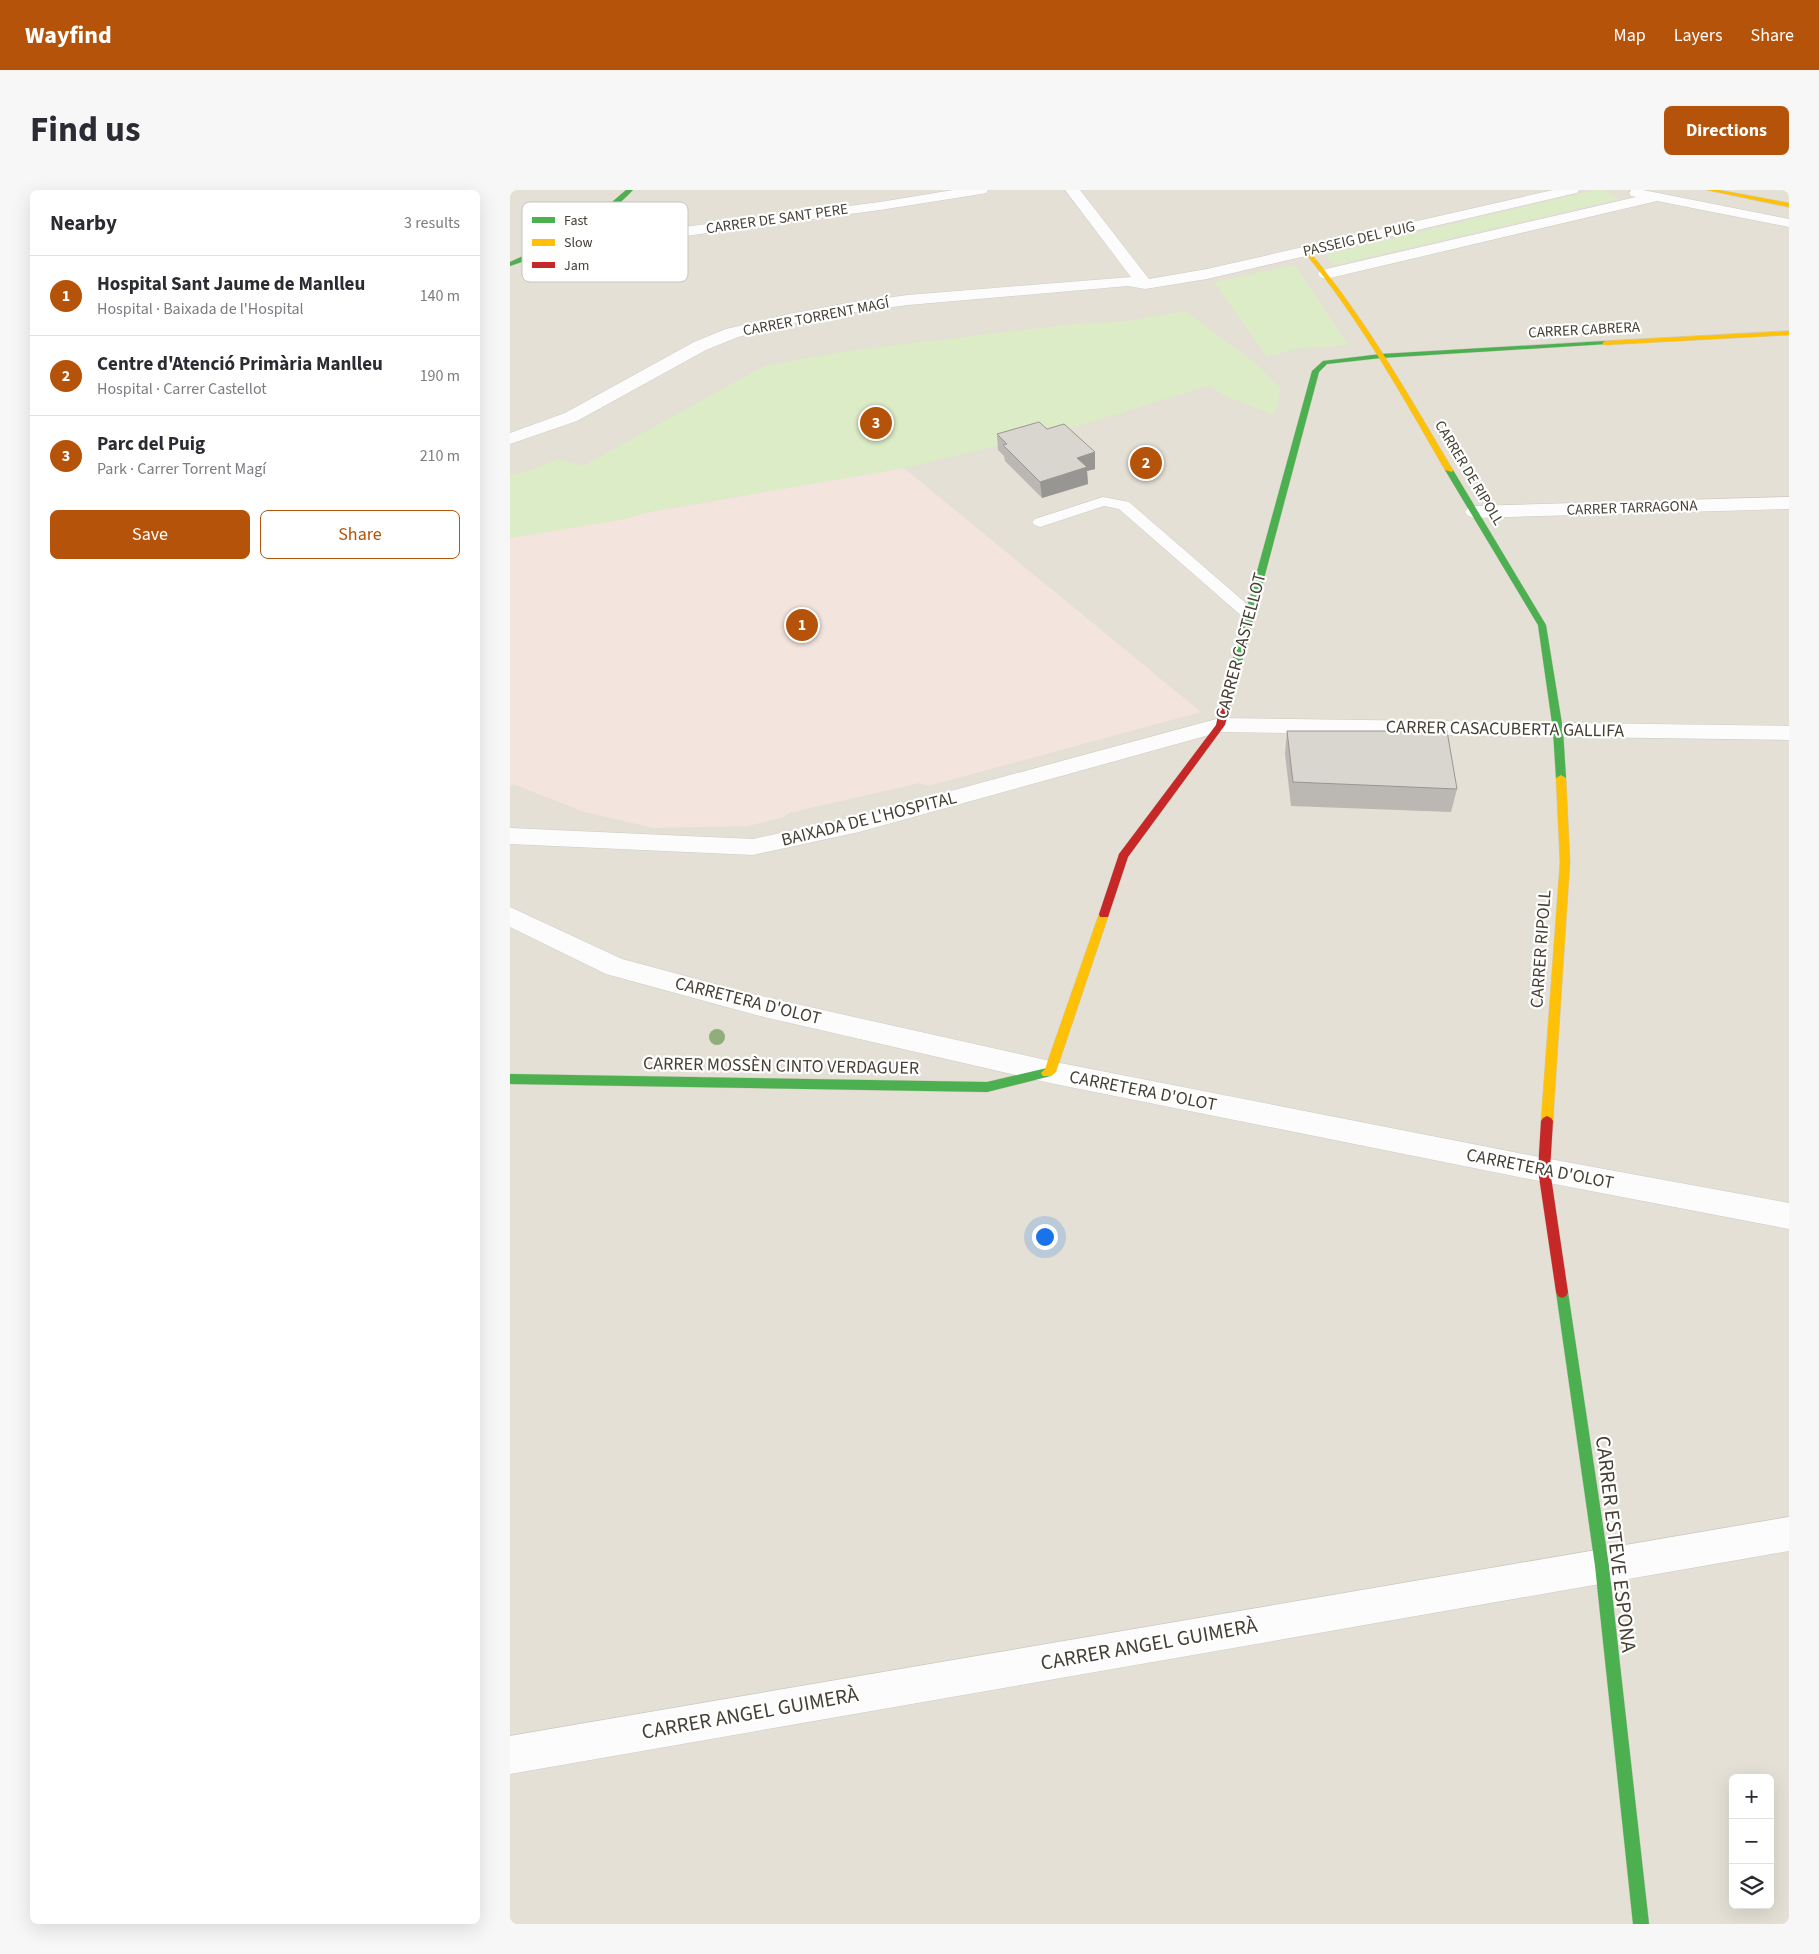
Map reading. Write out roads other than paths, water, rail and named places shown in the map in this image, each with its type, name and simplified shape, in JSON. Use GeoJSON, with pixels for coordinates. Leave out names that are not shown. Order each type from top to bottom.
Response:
{"type":"FeatureCollection","features":[{"type":"Feature","properties":{"kind":"street"},"geometry":{"type":"LineString","coordinates":[[618,202],[630,190]]}},
{"type":"Feature","properties":{"kind":"street","name":"CARRER DE SANT PERE"},"geometry":{"type":"LineString","coordinates":[[688,231],[880,206],[981,190]]}},
{"type":"Feature","properties":{"kind":"street"},"geometry":{"type":"LineString","coordinates":[[1072,190],[1145,284]]}},
{"type":"Feature","properties":{"kind":"street","name":"PASSEIG DEL PUIG"},"geometry":{"type":"LineString","coordinates":[[1145,284],[1207,274],[1307,252],[1572,190]]}},
{"type":"Feature","properties":{"kind":"street"},"geometry":{"type":"LineString","coordinates":[[1625,190],[1653,198],[1789,223]]}},
{"type":"Feature","properties":{"kind":"street"},"geometry":{"type":"LineString","coordinates":[[1710,190],[1789,205]]}},
{"type":"Feature","properties":{"kind":"street"},"geometry":{"type":"LineString","coordinates":[[1756,190],[1789,196]]}},
{"type":"Feature","properties":{"kind":"street","name":"PASSEIG DEL PUIG"},"geometry":{"type":"LineString","coordinates":[[1326,274],[1653,198]]}},
{"type":"Feature","properties":{"kind":"street","name":"CARRER DE RIPOLL"},"geometry":{"type":"LineString","coordinates":[[1307,252],[1326,274],[1381,356],[1542,625],[1558,730]]}},
{"type":"Feature","properties":{"kind":"street"},"geometry":{"type":"LineString","coordinates":[[510,264],[522,259]]}},
{"type":"Feature","properties":{"kind":"street","name":"CARRER TORRENT MAGÍ"},"geometry":{"type":"LineString","coordinates":[[510,439],[571,417],[700,346],[732,333],[789,319],[848,308],[908,300],[1128,282],[1145,284]]}},
{"type":"Feature","properties":{"kind":"street","name":"CARRER CABRERA"},"geometry":{"type":"LineString","coordinates":[[1381,356],[1789,333]]}},
{"type":"Feature","properties":{"kind":"street","name":"CARRER CASTELLOT"},"geometry":{"type":"LineString","coordinates":[[1050,1072],[1123,856],[1220,725],[1316,371],[1326,362],[1381,356]]}},
{"type":"Feature","properties":{"kind":"street","name":"CARRER TARRAGONA"},"geometry":{"type":"LineString","coordinates":[[1475,512],[1789,503]]}},
{"type":"Feature","properties":{"kind":"street","name":"CARRER CASACUBERTA GALLIFA"},"geometry":{"type":"LineString","coordinates":[[1220,725],[1789,733]]}},
{"type":"Feature","properties":{"kind":"street","name":"BAIXADA DE L'HOSPITAL"},"geometry":{"type":"LineString","coordinates":[[510,836],[753,846],[859,824],[1220,725]]}},
{"type":"Feature","properties":{"kind":"street","name":"CARRER RIPOLL"},"geometry":{"type":"LineString","coordinates":[[1544,1170],[1565,862],[1558,730]]}},
{"type":"Feature","properties":{"kind":"street","name":"CARRETERA D'OLOT"},"geometry":{"type":"LineString","coordinates":[[510,916],[615,967],[756,1005],[1050,1072],[1544,1170],[1789,1216]]}},
{"type":"Feature","properties":{"kind":"street","name":"CARRER MOSSÈN CINTO VERDAGUER"},"geometry":{"type":"LineString","coordinates":[[510,1079],[987,1087],[1050,1072]]}},
{"type":"Feature","properties":{"kind":"street","name":"CARRER ESTEVE ESPONA"},"geometry":{"type":"LineString","coordinates":[[1544,1170],[1602,1566],[1641,1924]]}},
{"type":"Feature","properties":{"kind":"street","name":"CARRER ANGEL GUIMERÀ"},"geometry":{"type":"LineString","coordinates":[[510,1755],[1789,1534]]}},
{"type":"Feature","properties":{"kind":"lane"},"geometry":{"type":"LineString","coordinates":[[1040,522],[1103,501],[1124,505],[1250,615]]}},
{"type":"Feature","properties":{"kind":"place","name":"Parc del Puig"},"geometry":{"type":"Point","coordinates":[876,423]}},
{"type":"Feature","properties":{"kind":"place","name":"Centre d'Atenció Primària Manlleu"},"geometry":{"type":"Point","coordinates":[1146,463]}},
{"type":"Feature","properties":{"kind":"place","name":"Hospital Sant Jaume de Manlleu"},"geometry":{"type":"Point","coordinates":[802,625]}}]}
